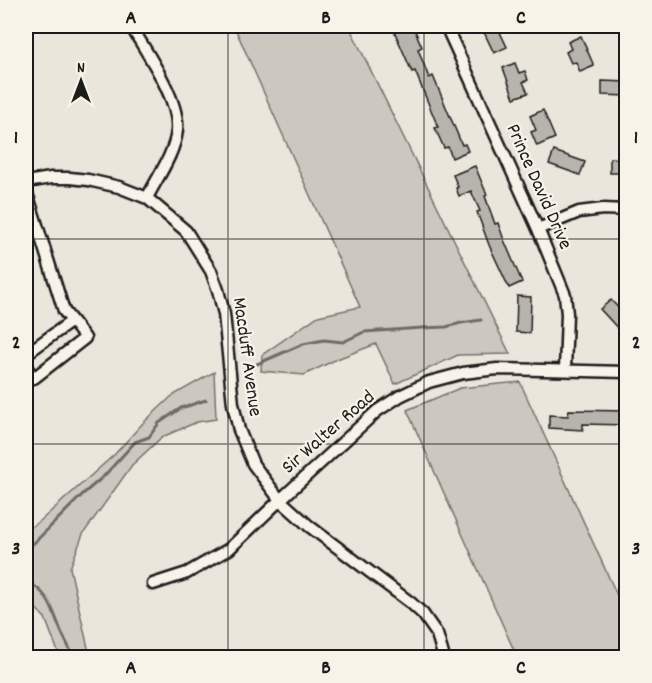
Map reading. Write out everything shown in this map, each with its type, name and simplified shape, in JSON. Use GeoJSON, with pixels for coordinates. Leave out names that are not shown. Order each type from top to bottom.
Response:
{"type":"FeatureCollection","features":[{"type":"Feature","properties":{"kind":"street"},"geometry":{"type":"LineString","coordinates":[[131,26],[167,89],[176,113],[177,130],[173,147],[147,198]]}},
{"type":"Feature","properties":{"kind":"street","name":"Prince David Drive"},"geometry":{"type":"LineString","coordinates":[[446,26],[538,229],[565,295],[567,314],[565,370]]}},
{"type":"Feature","properties":{"kind":"street","name":"Macduff Avenue"},"geometry":{"type":"LineString","coordinates":[[26,182],[51,178],[88,180],[119,187],[147,198],[186,231],[211,271],[218,290],[224,314],[233,404],[238,430],[253,464],[280,500],[309,526],[423,614],[437,634],[444,657]]}},
{"type":"Feature","properties":{"kind":"street"},"geometry":{"type":"LineString","coordinates":[[26,190],[64,311],[85,338],[34,378],[26,367]]}},
{"type":"Feature","properties":{"kind":"street"},"geometry":{"type":"LineString","coordinates":[[538,229],[579,212],[603,209],[627,210]]}},
{"type":"Feature","properties":{"kind":"street"},"geometry":{"type":"LineString","coordinates":[[26,354],[72,321]]}},
{"type":"Feature","properties":{"kind":"street","name":"Sir Walter Road"},"geometry":{"type":"LineString","coordinates":[[153,584],[187,573],[229,549],[377,411],[400,396],[429,382],[462,373],[497,369],[627,372]]}},
{"type":"Feature","properties":{"kind":"shaded area"},"geometry":{"type":"Polygon","coordinates":[[[234,26],[349,26],[510,354],[458,355],[395,384],[376,344],[304,375],[261,371],[262,355],[318,316],[360,307],[234,26]]]}},
{"type":"Feature","properties":{"kind":"shaded area"},"geometry":{"type":"Polygon","coordinates":[[[214,372],[216,419],[197,422],[162,437],[132,465],[83,534],[70,568],[90,657],[60,657],[45,618],[26,598],[26,530],[39,522],[115,454],[172,396],[214,372]]]}},
{"type":"Feature","properties":{"kind":"shaded area"},"geometry":{"type":"Polygon","coordinates":[[[520,382],[626,615],[626,657],[517,657],[407,410],[460,388],[520,382]]]}},
{"type":"Feature","properties":{"kind":"building"},"geometry":{"type":"Polygon","coordinates":[[[392,26],[413,26],[422,47],[418,49],[429,78],[433,76],[462,145],[465,144],[468,151],[452,158],[448,147],[444,148],[415,71],[412,72],[392,26]]]}},
{"type":"Feature","properties":{"kind":"building"},"geometry":{"type":"Polygon","coordinates":[[[481,26],[497,26],[507,47],[494,53],[481,26]]]}},
{"type":"Feature","properties":{"kind":"building"},"geometry":{"type":"Polygon","coordinates":[[[581,36],[594,66],[580,72],[576,62],[571,63],[566,52],[571,49],[568,42],[581,36]]]}},
{"type":"Feature","properties":{"kind":"building"},"geometry":{"type":"Polygon","coordinates":[[[515,63],[519,73],[525,71],[528,80],[523,82],[528,93],[514,98],[503,68],[515,63]]]}},
{"type":"Feature","properties":{"kind":"building"},"geometry":{"type":"Polygon","coordinates":[[[602,81],[627,82],[627,96],[602,95],[602,81]]]}},
{"type":"Feature","properties":{"kind":"building"},"geometry":{"type":"Polygon","coordinates":[[[543,110],[555,138],[537,146],[531,132],[536,130],[530,116],[543,110]]]}},
{"type":"Feature","properties":{"kind":"building"},"geometry":{"type":"Polygon","coordinates":[[[554,151],[585,162],[580,175],[549,164],[554,151]]]}},
{"type":"Feature","properties":{"kind":"building"},"geometry":{"type":"Polygon","coordinates":[[[610,158],[627,159],[627,173],[610,173],[610,158]]]}},
{"type":"Feature","properties":{"kind":"building"},"geometry":{"type":"Polygon","coordinates":[[[475,166],[487,195],[485,196],[495,224],[498,223],[522,282],[509,288],[489,245],[477,212],[480,211],[471,191],[459,196],[456,188],[458,187],[453,175],[475,166]]]}},
{"type":"Feature","properties":{"kind":"building"},"geometry":{"type":"Polygon","coordinates":[[[517,296],[531,297],[530,333],[516,332],[517,296]]]}},
{"type":"Feature","properties":{"kind":"building"},"geometry":{"type":"Polygon","coordinates":[[[611,300],[627,317],[627,329],[622,333],[600,309],[611,300]]]}},
{"type":"Feature","properties":{"kind":"building"},"geometry":{"type":"Polygon","coordinates":[[[569,410],[627,411],[627,425],[583,424],[583,430],[549,428],[549,415],[568,416],[569,410]]]}},
{"type":"Feature","properties":{"kind":"waterway"},"geometry":{"type":"LineString","coordinates":[[257,364],[303,344],[324,340],[343,342],[364,332],[446,327],[481,320]]}},
{"type":"Feature","properties":{"kind":"waterway"},"geometry":{"type":"LineString","coordinates":[[26,549],[104,476],[135,442],[149,437],[159,423],[181,408],[206,400]]}},
{"type":"Feature","properties":{"kind":"waterway"},"geometry":{"type":"LineString","coordinates":[[26,581],[40,590],[49,602],[74,658]]}}]}
